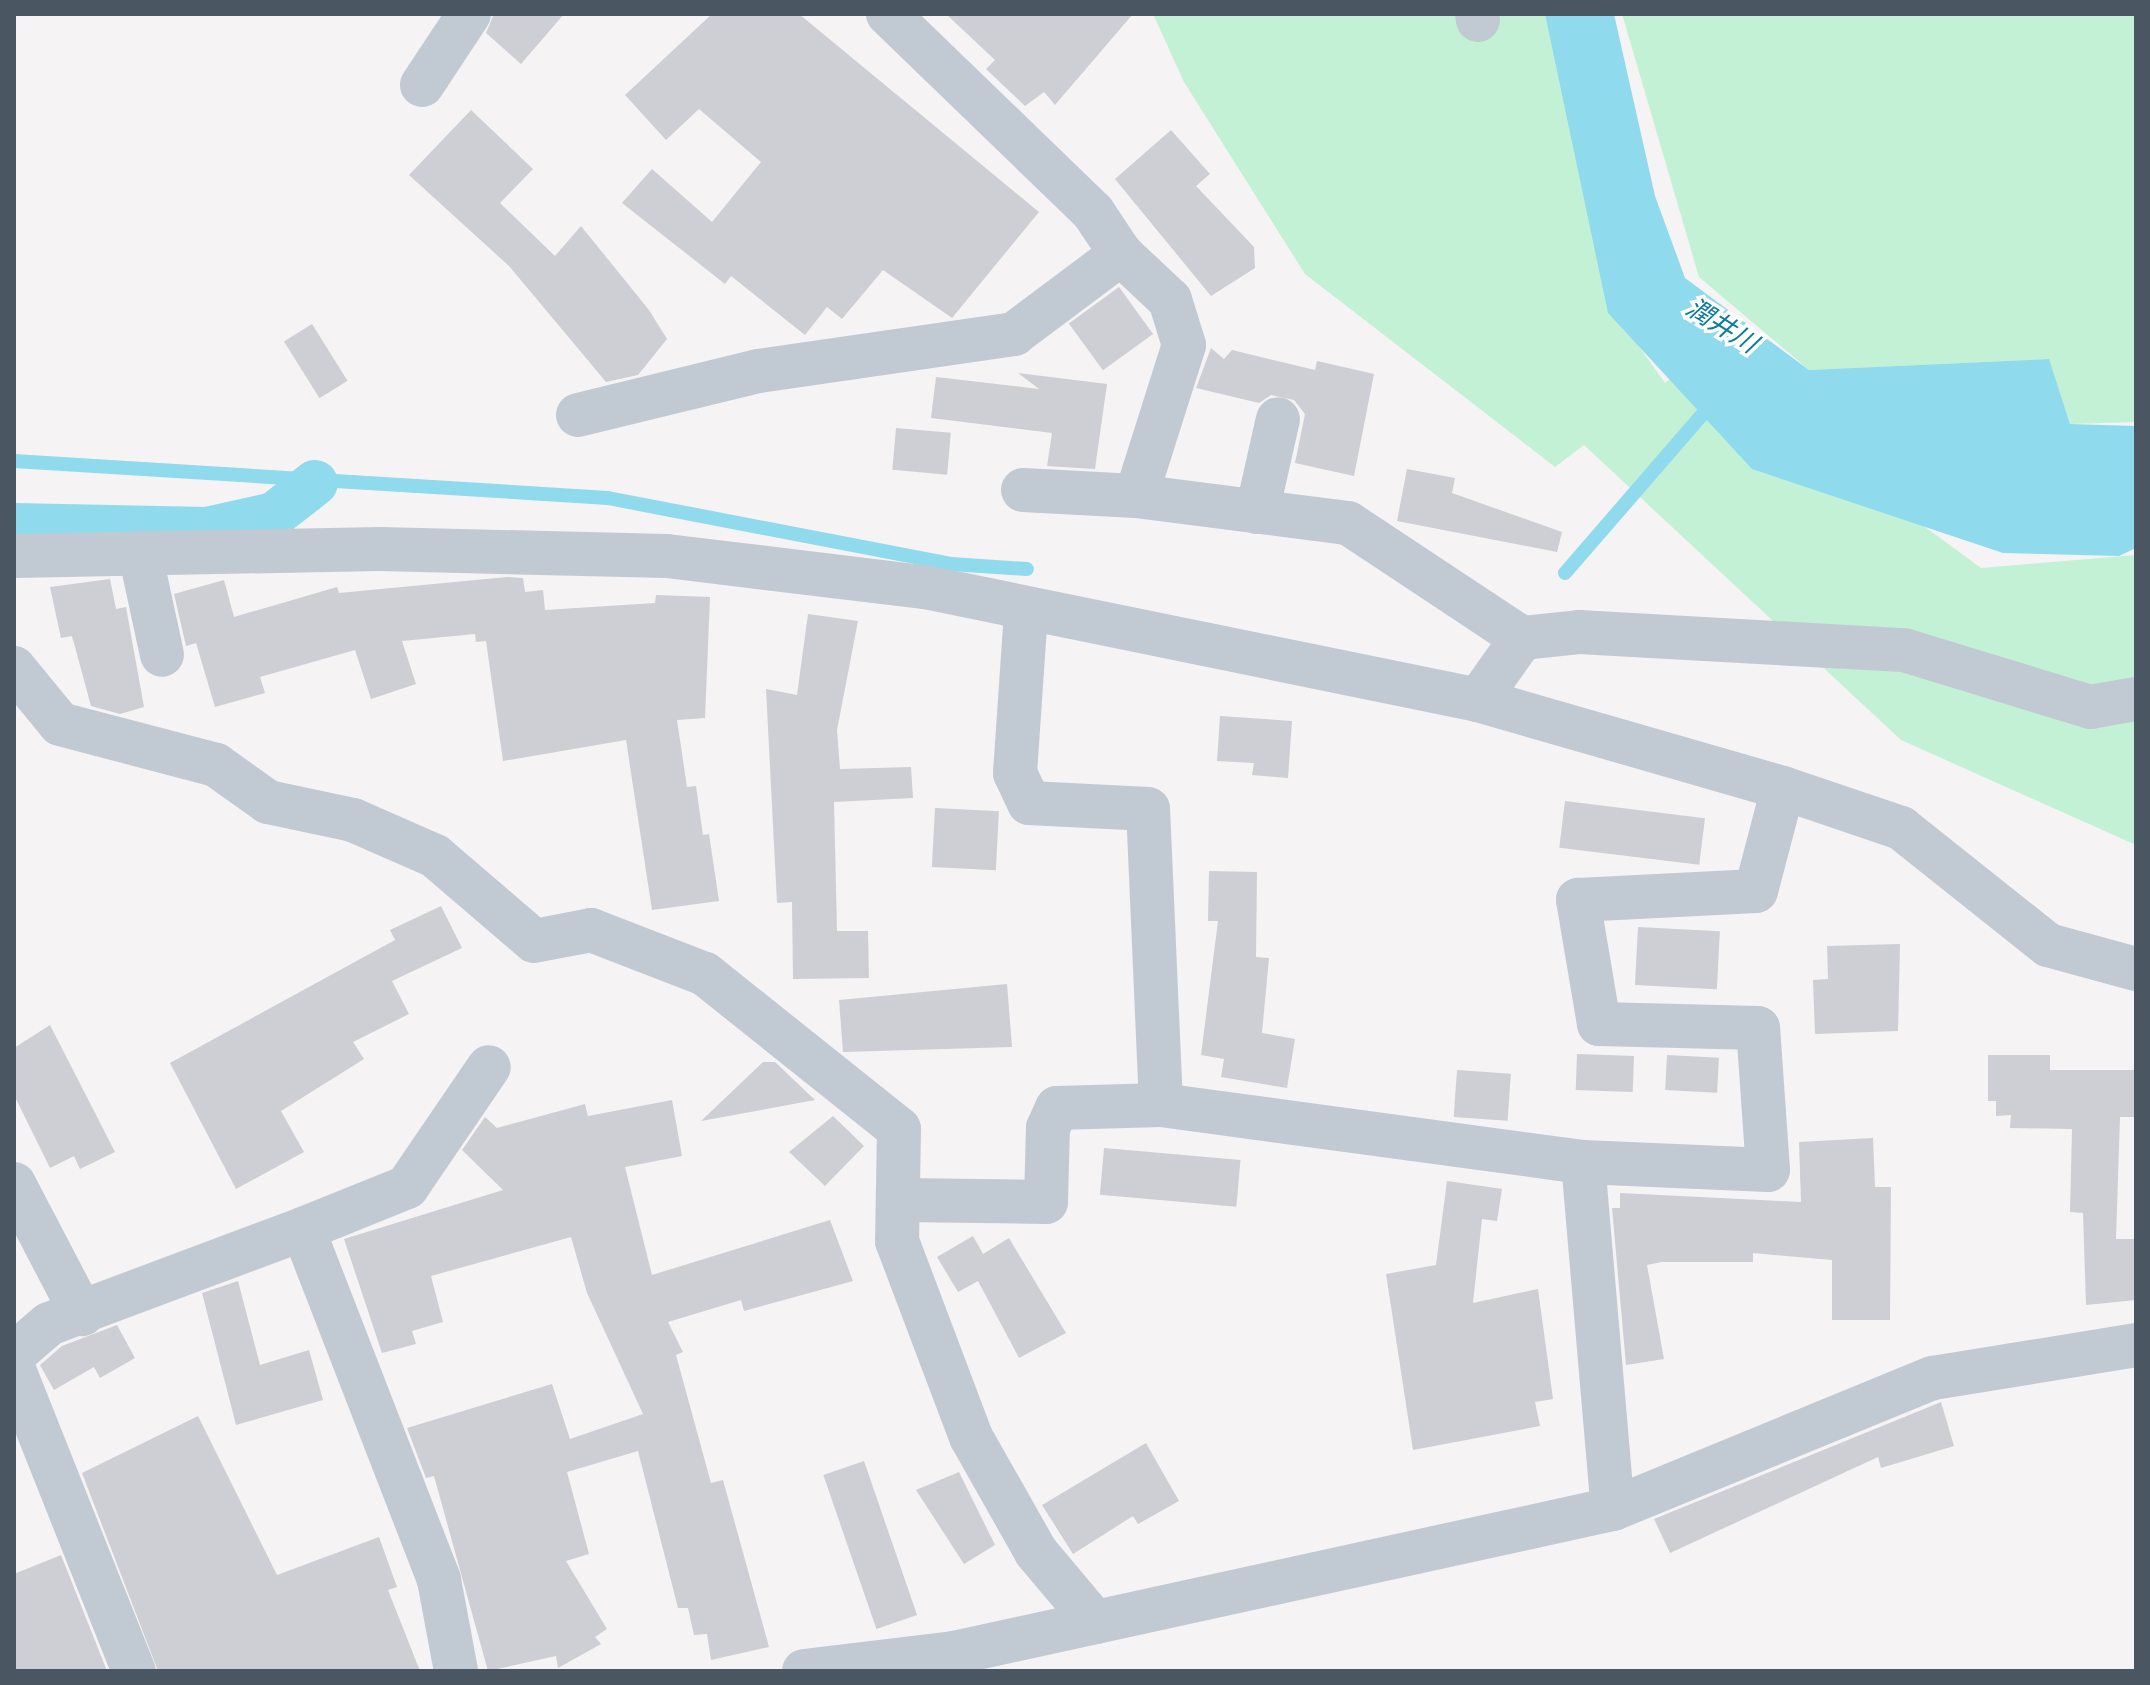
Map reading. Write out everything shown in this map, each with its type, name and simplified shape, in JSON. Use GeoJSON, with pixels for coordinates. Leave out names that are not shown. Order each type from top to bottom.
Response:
{"type":"FeatureCollection","features":[{"type":"Feature","properties":{"kind":"street"},"geometry":{"type":"LineString","coordinates":[[422,85],[469,14]]}},
{"type":"Feature","properties":{"kind":"street"},"geometry":{"type":"LineString","coordinates":[[888,14],[1093,212],[1121,254],[1170,300],[1184,345],[1136,496]]}},
{"type":"Feature","properties":{"kind":"street"},"geometry":{"type":"LineString","coordinates":[[578,415],[758,371],[1014,334],[1121,254]]}},
{"type":"Feature","properties":{"kind":"street"},"geometry":{"type":"LineString","coordinates":[[1257,512],[1278,419]]}},
{"type":"Feature","properties":{"kind":"street"},"geometry":{"type":"LineString","coordinates":[[1023,490],[1136,496],[1348,523],[1522,638],[1579,632],[1904,650],[2090,707],[2136,699]]}},
{"type":"Feature","properties":{"kind":"street"},"geometry":{"type":"LineString","coordinates":[[140,553],[162,655]]}},
{"type":"Feature","properties":{"kind":"street"},"geometry":{"type":"LineString","coordinates":[[14,556],[140,553],[667,556],[925,587],[1026,612],[1478,700],[1783,788],[1901,828],[2048,945],[2136,969]]}},
{"type":"Feature","properties":{"kind":"street"},"geometry":{"type":"LineString","coordinates":[[1026,612],[1015,773],[1029,803],[1148,809],[1161,1105]]}},
{"type":"Feature","properties":{"kind":"street"},"geometry":{"type":"LineString","coordinates":[[1478,700],[1522,638]]}},
{"type":"Feature","properties":{"kind":"street"},"geometry":{"type":"LineString","coordinates":[[14,668],[60,724],[216,765],[268,802],[353,820],[435,856],[534,941],[591,930],[705,974],[899,1129],[902,1200],[897,1241],[971,1437],[1036,1552],[1095,1622]]}},
{"type":"Feature","properties":{"kind":"street"},"geometry":{"type":"LineString","coordinates":[[902,1200],[1046,1202],[1048,1128],[1057,1108],[1161,1105],[1583,1162],[1768,1170],[1758,1028],[1599,1024],[1578,900],[1756,891],[1783,788]]}},
{"type":"Feature","properties":{"kind":"street"},"geometry":{"type":"LineString","coordinates":[[14,1354],[49,1324],[82,1314],[407,1187],[489,1067]]}},
{"type":"Feature","properties":{"kind":"street"},"geometry":{"type":"LineString","coordinates":[[1583,1162],[1613,1509]]}},
{"type":"Feature","properties":{"kind":"street"},"geometry":{"type":"LineString","coordinates":[[14,1184],[82,1314]]}},
{"type":"Feature","properties":{"kind":"street"},"geometry":{"type":"LineString","coordinates":[[303,1229],[439,1580],[456,1671]]}},
{"type":"Feature","properties":{"kind":"street"},"geometry":{"type":"LineString","coordinates":[[804,1671],[954,1653],[1613,1509],[1933,1378],[2136,1345]]}},
{"type":"Feature","properties":{"kind":"street"},"geometry":{"type":"LineString","coordinates":[[14,1370],[134,1671]]}},
{"type":"Feature","properties":{"kind":"green space"},"geometry":{"type":"Polygon","coordinates":[[[1153,14],[1547,14],[1606,300],[1665,383],[1696,359],[1981,568],[2136,555],[2136,845],[1901,740],[1584,445],[1555,467],[1305,274],[1184,82],[1153,14]]]}},
{"type":"Feature","properties":{"kind":"green space"},"geometry":{"type":"Polygon","coordinates":[[[1622,14],[2136,14],[2136,422],[2070,424],[2048,359],[1809,370],[1699,277],[1622,14]]]}},
{"type":"Feature","properties":{"kind":"water","name":"潤井川"},"geometry":{"type":"Polygon","coordinates":[[[1545,14],[1614,14],[1655,196],[1685,278],[1809,370],[2049,359],[2070,424],[2136,426],[2136,548],[2119,556],[2003,553],[1752,469],[1608,313],[1545,14]]]}},
{"type":"Feature","properties":{"kind":"building"},"geometry":{"type":"Polygon","coordinates":[[[494,14],[564,14],[521,64],[486,33],[494,14]]]}},
{"type":"Feature","properties":{"kind":"building"},"geometry":{"type":"Polygon","coordinates":[[[712,14],[799,14],[1039,212],[952,318],[883,270],[842,319],[827,307],[805,335],[731,276],[725,284],[622,203],[652,169],[712,222],[761,162],[699,109],[666,140],[625,95],[712,14]]]}},
{"type":"Feature","properties":{"kind":"building"},"geometry":{"type":"Polygon","coordinates":[[[946,14],[1133,14],[1055,105],[1044,92],[1025,106],[986,69],[995,60],[946,14]]]}},
{"type":"Feature","properties":{"kind":"building"},"geometry":{"type":"Polygon","coordinates":[[[471,110],[533,169],[500,203],[555,256],[581,226],[649,310],[667,339],[638,375],[606,382],[509,266],[409,175],[471,110]]]}},
{"type":"Feature","properties":{"kind":"building"},"geometry":{"type":"Polygon","coordinates":[[[1171,130],[1210,174],[1196,186],[1254,247],[1255,268],[1211,296],[1115,179],[1171,130]]]}},
{"type":"Feature","properties":{"kind":"building"},"geometry":{"type":"Polygon","coordinates":[[[1119,287],[1153,334],[1103,370],[1069,323],[1119,287]]]}},
{"type":"Feature","properties":{"kind":"building"},"geometry":{"type":"Polygon","coordinates":[[[312,324],[348,381],[320,398],[284,341],[312,324]]]}},
{"type":"Feature","properties":{"kind":"building"},"geometry":{"type":"Polygon","coordinates":[[[1211,348],[1224,359],[1232,350],[1315,370],[1317,361],[1374,374],[1354,476],[1295,463],[1305,414],[1294,400],[1271,395],[1259,403],[1196,388],[1211,348]]]}},
{"type":"Feature","properties":{"kind":"building"},"geometry":{"type":"Polygon","coordinates":[[[1018,373],[1107,384],[1095,469],[1047,466],[1052,433],[931,418],[936,377],[1039,389],[1018,373]]]}},
{"type":"Feature","properties":{"kind":"building"},"geometry":{"type":"Polygon","coordinates":[[[896,428],[951,433],[947,475],[892,470],[896,428]]]}},
{"type":"Feature","properties":{"kind":"building"},"geometry":{"type":"Polygon","coordinates":[[[1407,469],[1455,478],[1452,493],[1562,532],[1557,552],[1397,521],[1407,469]]]}},
{"type":"Feature","properties":{"kind":"building"},"geometry":{"type":"Polygon","coordinates":[[[523,578],[525,592],[543,590],[545,610],[655,603],[656,595],[710,597],[705,718],[677,720],[687,787],[696,786],[703,835],[709,834],[719,901],[652,910],[626,740],[503,761],[486,641],[476,642],[475,634],[402,641],[416,684],[371,699],[355,650],[260,677],[265,693],[215,707],[196,643],[186,646],[174,594],[224,580],[234,617],[337,587],[339,593],[523,578]]]}},
{"type":"Feature","properties":{"kind":"building"},"geometry":{"type":"Polygon","coordinates":[[[110,579],[116,609],[126,607],[144,707],[120,714],[91,706],[72,636],[61,638],[50,587],[110,579]]]}},
{"type":"Feature","properties":{"kind":"building"},"geometry":{"type":"Polygon","coordinates":[[[808,614],[858,621],[837,730],[840,769],[911,767],[913,798],[834,802],[837,931],[868,931],[869,978],[793,979],[792,902],[777,903],[766,689],[797,695],[808,614]]]}},
{"type":"Feature","properties":{"kind":"building"},"geometry":{"type":"Polygon","coordinates":[[[1220,716],[1292,721],[1288,778],[1252,775],[1254,763],[1217,761],[1220,716]]]}},
{"type":"Feature","properties":{"kind":"building"},"geometry":{"type":"Polygon","coordinates":[[[1565,801],[1705,818],[1699,865],[1559,848],[1565,801]]]}},
{"type":"Feature","properties":{"kind":"building"},"geometry":{"type":"Polygon","coordinates":[[[935,808],[999,811],[996,870],[932,867],[935,808]]]}},
{"type":"Feature","properties":{"kind":"building"},"geometry":{"type":"Polygon","coordinates":[[[1209,871],[1257,872],[1256,957],[1269,958],[1262,1033],[1295,1039],[1287,1088],[1221,1077],[1224,1059],[1201,1055],[1218,921],[1208,921],[1209,871]]]}},
{"type":"Feature","properties":{"kind":"building"},"geometry":{"type":"Polygon","coordinates":[[[441,906],[462,948],[392,981],[409,1014],[353,1042],[364,1059],[281,1111],[304,1152],[236,1189],[170,1063],[395,940],[390,930],[441,906]]]}},
{"type":"Feature","properties":{"kind":"building"},"geometry":{"type":"Polygon","coordinates":[[[1638,927],[1720,931],[1717,989],[1635,985],[1638,927]]]}},
{"type":"Feature","properties":{"kind":"building"},"geometry":{"type":"Polygon","coordinates":[[[1900,944],[1898,1031],[1815,1034],[1813,980],[1828,979],[1827,946],[1900,944]]]}},
{"type":"Feature","properties":{"kind":"building"},"geometry":{"type":"Polygon","coordinates":[[[1007,984],[1012,1047],[843,1052],[839,1000],[1007,984]]]}},
{"type":"Feature","properties":{"kind":"building"},"geometry":{"type":"Polygon","coordinates":[[[50,1025],[115,1152],[80,1169],[74,1156],[50,1168],[14,1095],[14,1048],[50,1025]]]}},
{"type":"Feature","properties":{"kind":"building"},"geometry":{"type":"Polygon","coordinates":[[[1577,1054],[1634,1056],[1633,1092],[1576,1090],[1577,1054]]]}},
{"type":"Feature","properties":{"kind":"building"},"geometry":{"type":"Polygon","coordinates":[[[1667,1055],[1719,1058],[1717,1093],[1665,1090],[1667,1055]]]}},
{"type":"Feature","properties":{"kind":"building"},"geometry":{"type":"Polygon","coordinates":[[[1988,1055],[2050,1055],[2050,1070],[2136,1070],[2136,1117],[2120,1117],[2116,1239],[2136,1239],[2136,1300],[2086,1305],[2083,1213],[2070,1212],[2072,1129],[2010,1128],[2011,1115],[1996,1116],[1996,1101],[1988,1101],[1988,1055]]]}},
{"type":"Feature","properties":{"kind":"building"},"geometry":{"type":"Polygon","coordinates":[[[763,1062],[775,1062],[815,1100],[701,1121],[763,1062]]]}},
{"type":"Feature","properties":{"kind":"building"},"geometry":{"type":"Polygon","coordinates":[[[1457,1070],[1511,1074],[1508,1121],[1454,1117],[1457,1070]]]}},
{"type":"Feature","properties":{"kind":"building"},"geometry":{"type":"Polygon","coordinates":[[[672,1100],[682,1156],[625,1167],[652,1275],[830,1220],[853,1281],[744,1311],[741,1300],[668,1322],[683,1352],[676,1355],[711,1483],[723,1480],[769,1647],[711,1660],[707,1634],[694,1635],[688,1608],[678,1608],[638,1451],[567,1472],[589,1554],[566,1561],[607,1629],[595,1637],[601,1644],[558,1668],[556,1656],[488,1671],[434,1476],[426,1478],[407,1428],[552,1384],[570,1439],[643,1414],[587,1293],[571,1237],[431,1276],[443,1322],[412,1331],[416,1344],[382,1353],[344,1239],[503,1190],[462,1150],[485,1117],[497,1128],[585,1104],[588,1116],[672,1100]]]}},
{"type":"Feature","properties":{"kind":"building"},"geometry":{"type":"Polygon","coordinates":[[[833,1116],[864,1146],[825,1186],[789,1152],[833,1116]]]}},
{"type":"Feature","properties":{"kind":"building"},"geometry":{"type":"Polygon","coordinates":[[[1873,1138],[1875,1187],[1891,1187],[1890,1320],[1832,1320],[1832,1260],[1753,1253],[1753,1262],[1662,1262],[1647,1265],[1664,1359],[1626,1365],[1612,1208],[1620,1208],[1620,1193],[1801,1202],[1799,1142],[1873,1138]]]}},
{"type":"Feature","properties":{"kind":"building"},"geometry":{"type":"Polygon","coordinates":[[[1104,1148],[1240,1160],[1236,1207],[1100,1195],[1104,1148]]]}},
{"type":"Feature","properties":{"kind":"building"},"geometry":{"type":"Polygon","coordinates":[[[1447,1181],[1502,1189],[1497,1221],[1482,1219],[1473,1303],[1538,1289],[1553,1399],[1535,1402],[1540,1426],[1413,1450],[1386,1274],[1436,1265],[1447,1181]]]}},
{"type":"Feature","properties":{"kind":"building"},"geometry":{"type":"Polygon","coordinates":[[[973,1236],[983,1254],[1009,1238],[1066,1333],[1019,1358],[978,1281],[958,1292],[937,1257],[973,1236]]]}},
{"type":"Feature","properties":{"kind":"building"},"geometry":{"type":"Polygon","coordinates":[[[238,1281],[260,1365],[309,1350],[323,1400],[236,1425],[202,1293],[238,1281]]]}},
{"type":"Feature","properties":{"kind":"building"},"geometry":{"type":"Polygon","coordinates":[[[117,1325],[135,1358],[100,1378],[94,1367],[54,1390],[40,1365],[62,1346],[117,1325]]]}},
{"type":"Feature","properties":{"kind":"building"},"geometry":{"type":"Polygon","coordinates":[[[1941,1402],[1954,1446],[1881,1468],[1878,1457],[1670,1553],[1654,1519],[1941,1402]]]}},
{"type":"Feature","properties":{"kind":"building"},"geometry":{"type":"Polygon","coordinates":[[[198,1416],[277,1575],[379,1537],[397,1587],[388,1590],[420,1671],[158,1671],[82,1473],[198,1416]]]}},
{"type":"Feature","properties":{"kind":"building"},"geometry":{"type":"Polygon","coordinates":[[[1146,1443],[1179,1501],[1138,1524],[1133,1516],[1073,1554],[1042,1505],[1146,1443]]]}},
{"type":"Feature","properties":{"kind":"building"},"geometry":{"type":"Polygon","coordinates":[[[864,1461],[917,1615],[876,1629],[823,1475],[864,1461]]]}},
{"type":"Feature","properties":{"kind":"building"},"geometry":{"type":"Polygon","coordinates":[[[959,1472],[995,1545],[964,1564],[916,1490],[959,1472]]]}},
{"type":"Feature","properties":{"kind":"building"},"geometry":{"type":"Polygon","coordinates":[[[61,1555],[107,1671],[14,1671],[14,1574],[61,1555]]]}},
{"type":"Feature","properties":{"kind":"waterway"},"geometry":{"type":"LineString","coordinates":[[1565,573],[1714,401]]}},
{"type":"Feature","properties":{"kind":"waterway"},"geometry":{"type":"LineString","coordinates":[[14,461],[608,498],[951,564],[1027,569]]}},
{"type":"Feature","properties":{"kind":"waterway"},"geometry":{"type":"LineString","coordinates":[[14,526],[207,530],[274,515],[315,483]]}}]}
